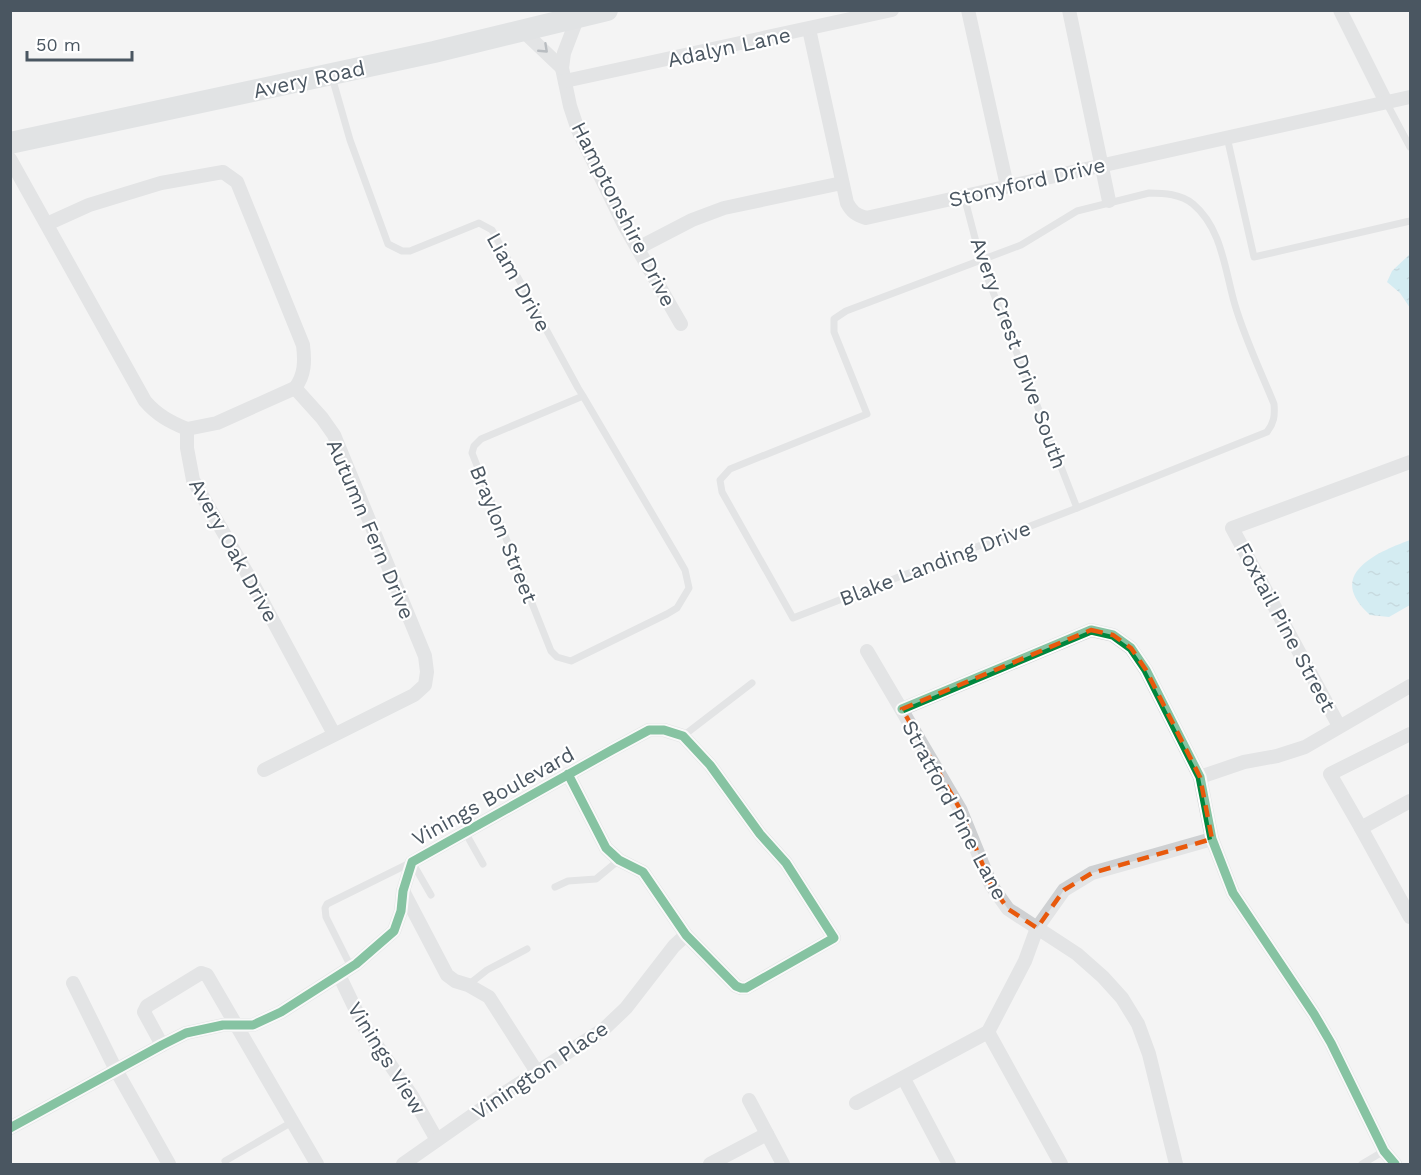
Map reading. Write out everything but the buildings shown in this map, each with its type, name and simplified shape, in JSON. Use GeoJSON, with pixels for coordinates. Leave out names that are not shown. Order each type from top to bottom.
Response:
{"type":"FeatureCollection","features":[{"type":"Feature","properties":{"kind":"main road","name":"Avery Road"},"geometry":{"type":"LineString","coordinates":[[10,143],[332,74],[607,10]]}},
{"type":"Feature","properties":{"kind":"street","name":"Adalyn Lane"},"geometry":{"type":"LineString","coordinates":[[564,75],[809,29],[892,10]]}},
{"type":"Feature","properties":{"kind":"street"},"geometry":{"type":"LineString","coordinates":[[968,10],[1007,186]]}},
{"type":"Feature","properties":{"kind":"street"},"geometry":{"type":"LineString","coordinates":[[1069,10],[1110,201]]}},
{"type":"Feature","properties":{"kind":"street"},"geometry":{"type":"LineString","coordinates":[[1340,10],[1386,102]]}},
{"type":"Feature","properties":{"kind":"street","name":"Hamptonshire Drive"},"geometry":{"type":"LineString","coordinates":[[577,18],[564,53],[564,75],[578,130],[638,249],[681,324]]}},
{"type":"Feature","properties":{"kind":"street","name":"Stonyford Drive"},"geometry":{"type":"LineString","coordinates":[[809,29],[851,210],[858,216],[866,218],[1410,97]]}},
{"type":"Feature","properties":{"kind":"street"},"geometry":{"type":"LineString","coordinates":[[523,31],[564,75]]}},
{"type":"Feature","properties":{"kind":"street"},"geometry":{"type":"LineString","coordinates":[[10,159],[145,401],[153,410],[170,422],[187,429],[218,423],[295,388],[301,380],[305,362],[303,345],[237,182],[223,172],[161,183],[89,205],[47,224]]}},
{"type":"Feature","properties":{"kind":"street"},"geometry":{"type":"LineString","coordinates":[[638,249],[692,220],[715,211],[843,183]]}},
{"type":"Feature","properties":{"kind":"street","name":"Autumn Fern Drive"},"geometry":{"type":"LineString","coordinates":[[295,388],[334,435],[424,656],[427,672],[425,685],[414,695],[334,734]]}},
{"type":"Feature","properties":{"kind":"street","name":"Avery Oak Drive"},"geometry":{"type":"LineString","coordinates":[[187,429],[187,448],[193,480],[251,580],[334,734]]}},
{"type":"Feature","properties":{"kind":"street","name":"Foxtail Pine Street"},"geometry":{"type":"LineString","coordinates":[[1339,726],[1232,528],[1410,462]]}},
{"type":"Feature","properties":{"kind":"street"},"geometry":{"type":"LineString","coordinates":[[902,709],[1091,630],[1113,635],[1131,648],[1146,669],[1200,777],[1212,839],[1233,893],[1314,1014],[1331,1043],[1384,1151],[1395,1164]]}},
{"type":"Feature","properties":{"kind":"street","name":"Stratford Pine Lane"},"geometry":{"type":"LineString","coordinates":[[867,651],[960,809],[991,885],[1008,909],[1077,954],[1122,998],[1138,1024],[1149,1054],[1176,1164]]}},
{"type":"Feature","properties":{"kind":"street"},"geometry":{"type":"LineString","coordinates":[[1200,777],[1244,762],[1277,756],[1305,747],[1410,686]]}},
{"type":"Feature","properties":{"kind":"street","name":"Vinings Boulevard"},"geometry":{"type":"LineString","coordinates":[[10,1128],[186,1033],[223,1025],[253,1025],[281,1012],[351,967],[394,932],[401,911],[403,891],[411,862],[649,730],[664,730],[683,736]]}},
{"type":"Feature","properties":{"kind":"street"},"geometry":{"type":"LineString","coordinates":[[264,770],[334,734]]}},
{"type":"Feature","properties":{"kind":"street"},"geometry":{"type":"LineString","coordinates":[[1410,734],[1330,774],[1410,917]]}},
{"type":"Feature","properties":{"kind":"street"},"geometry":{"type":"LineString","coordinates":[[567,774],[606,848],[619,860],[643,872],[686,935],[736,986],[746,988],[834,938],[786,863],[760,834],[710,765],[683,736]]}},
{"type":"Feature","properties":{"kind":"street"},"geometry":{"type":"LineString","coordinates":[[1361,828],[1410,801]]}},
{"type":"Feature","properties":{"kind":"street"},"geometry":{"type":"LineString","coordinates":[[856,1103],[988,1032],[1025,961],[1037,928],[1064,890],[1092,873],[1212,839]]}},
{"type":"Feature","properties":{"kind":"street"},"geometry":{"type":"LineString","coordinates":[[403,891],[447,975],[454,981],[468,985],[489,997],[537,1072]]}},
{"type":"Feature","properties":{"kind":"street","name":"Vinington Place"},"geometry":{"type":"LineString","coordinates":[[403,1164],[604,1029],[626,1008],[674,946],[686,935]]}},
{"type":"Feature","properties":{"kind":"street"},"geometry":{"type":"LineString","coordinates":[[162,1045],[144,1012],[147,1006],[201,973],[207,975],[317,1164]]}},
{"type":"Feature","properties":{"kind":"street","name":"Vinings View"},"geometry":{"type":"LineString","coordinates":[[339,975],[364,1027],[412,1096],[437,1140]]}},
{"type":"Feature","properties":{"kind":"street"},"geometry":{"type":"LineString","coordinates":[[73,983],[116,1070],[169,1164]]}},
{"type":"Feature","properties":{"kind":"street"},"geometry":{"type":"LineString","coordinates":[[988,1032],[1061,1164]]}},
{"type":"Feature","properties":{"kind":"street"},"geometry":{"type":"LineString","coordinates":[[903,1078],[949,1164]]}},
{"type":"Feature","properties":{"kind":"street"},"geometry":{"type":"LineString","coordinates":[[749,1101],[783,1164]]}},
{"type":"Feature","properties":{"kind":"street"},"geometry":{"type":"LineString","coordinates":[[710,1164],[767,1134]]}},
{"type":"Feature","properties":{"kind":"lane","name":"Liam Drive"},"geometry":{"type":"LineString","coordinates":[[332,74],[350,140],[388,244],[402,251],[410,251],[479,223],[492,230],[583,396],[685,570],[689,588],[676,608],[580,657],[571,661],[566,660]]}},
{"type":"Feature","properties":{"kind":"lane"},"geometry":{"type":"LineString","coordinates":[[1386,102],[1410,147]]}},
{"type":"Feature","properties":{"kind":"lane"},"geometry":{"type":"LineString","coordinates":[[1227,137],[1254,257],[1410,221]]}},
{"type":"Feature","properties":{"kind":"lane","name":"Blake Landing Drive"},"geometry":{"type":"LineString","coordinates":[[981,261],[846,311],[834,319],[834,332],[867,414],[730,469],[720,480],[722,492],[793,618],[1267,432],[1275,414],[1274,404],[1235,306],[1222,255],[1209,221],[1192,203],[1167,194],[1149,193],[1110,201]]}},
{"type":"Feature","properties":{"kind":"lane","name":"Avery Crest Drive South"},"geometry":{"type":"LineString","coordinates":[[964,196],[981,261],[1077,508]]}},
{"type":"Feature","properties":{"kind":"lane"},"geometry":{"type":"LineString","coordinates":[[981,261],[1021,245],[1077,211],[1110,201]]}},
{"type":"Feature","properties":{"kind":"lane","name":"Braylon Street"},"geometry":{"type":"LineString","coordinates":[[566,660],[551,651],[472,453],[474,446],[481,439],[583,396]]}},
{"type":"Feature","properties":{"kind":"lane"},"geometry":{"type":"LineString","coordinates":[[683,736],[752,683]]}},
{"type":"Feature","properties":{"kind":"lane"},"geometry":{"type":"LineString","coordinates":[[465,832],[483,864]]}},
{"type":"Feature","properties":{"kind":"lane"},"geometry":{"type":"LineString","coordinates":[[555,887],[568,881],[596,879],[619,860]]}},
{"type":"Feature","properties":{"kind":"lane"},"geometry":{"type":"LineString","coordinates":[[351,967],[326,916],[327,904],[411,862],[431,895]]}},
{"type":"Feature","properties":{"kind":"lane"},"geometry":{"type":"LineString","coordinates":[[468,985],[487,970],[527,949]]}},
{"type":"Feature","properties":{"kind":"lane"},"geometry":{"type":"LineString","coordinates":[[225,1161],[292,1122]]}},
{"type":"Feature","properties":{"kind":"lane"},"geometry":{"type":"LineString","coordinates":[[1362,1164],[1384,1151]]}},
{"type":"Feature","properties":{"kind":"highlighted area"},"geometry":{"type":"Polygon","coordinates":[[[1091,630],[1113,635],[1131,648],[1146,670],[1200,777],[1212,839],[1092,873],[1064,890],[1037,928],[1008,909],[991,885],[960,809],[902,709],[1091,630]]]}},
{"type":"Feature","properties":{"kind":"water"},"geometry":{"type":"Polygon","coordinates":[[[1410,254],[1410,308],[1400,293],[1387,282],[1392,271],[1410,254]]]}},
{"type":"Feature","properties":{"kind":"water"},"geometry":{"type":"Polygon","coordinates":[[[1410,540],[1410,605],[1389,617],[1370,615],[1357,601],[1352,588],[1354,577],[1360,567],[1370,559],[1410,540]]]}},
{"type":"Feature","properties":{"kind":"cycle path"},"geometry":{"type":"LineString","coordinates":[[902,709],[1091,630],[1113,635],[1131,648],[1146,670],[1200,777],[1212,839],[1233,893],[1314,1014],[1331,1043],[1384,1151],[1395,1164]]}},
{"type":"Feature","properties":{"kind":"cycle path"},"geometry":{"type":"LineString","coordinates":[[10,1128],[186,1033],[223,1025],[253,1025],[281,1012],[356,964],[394,931],[412,862],[612,750],[649,730],[664,730],[683,736],[710,765],[760,834],[786,863],[834,938],[746,988],[736,986],[686,935],[643,872],[619,860],[606,848],[568,774]]}}]}
